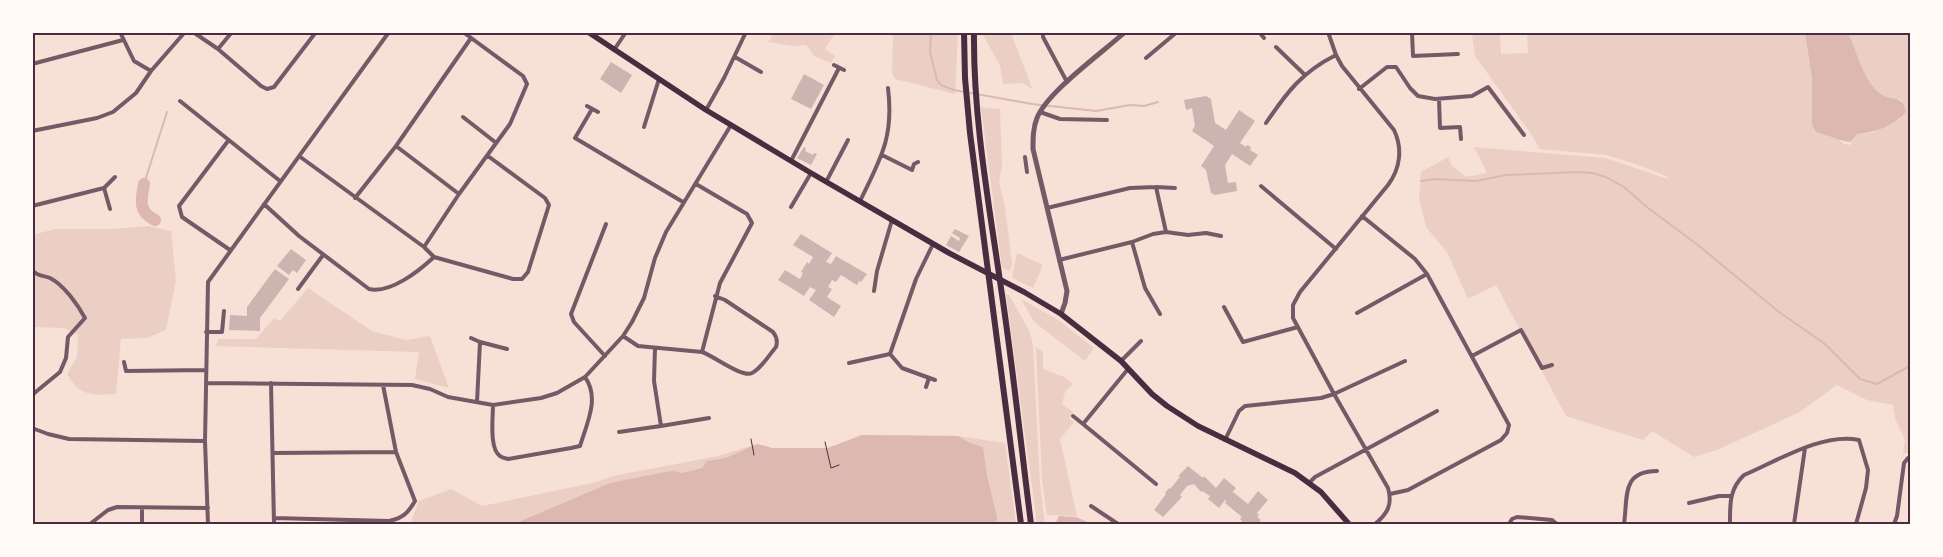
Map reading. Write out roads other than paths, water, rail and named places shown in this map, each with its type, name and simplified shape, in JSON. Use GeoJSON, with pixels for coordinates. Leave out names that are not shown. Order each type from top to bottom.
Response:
{"type":"FeatureCollection","features":[{"type":"Feature","properties":{"kind":"highway"},"geometry":{"type":"LineString","coordinates":[[964,32],[966,102],[1022,524]]}},
{"type":"Feature","properties":{"kind":"highway"},"geometry":{"type":"LineString","coordinates":[[974,32],[977,104],[1002,290],[1030,524]]}},
{"type":"Feature","properties":{"kind":"main road"},"geometry":{"type":"LineString","coordinates":[[588,32],[706,110],[791,162],[933,244],[1061,314],[1121,361],[1167,406],[1191,422],[1276,463],[1309,482],[1349,524]]}},
{"type":"Feature","properties":{"kind":"street"},"geometry":{"type":"LineString","coordinates":[[120,32],[134,61],[151,71]]}},
{"type":"Feature","properties":{"kind":"street"},"geometry":{"type":"LineString","coordinates":[[32,131],[97,118],[113,112],[136,93],[151,71],[186,32]]}},
{"type":"Feature","properties":{"kind":"street"},"geometry":{"type":"LineString","coordinates":[[194,32],[261,86],[267,88],[274,87],[316,32]]}},
{"type":"Feature","properties":{"kind":"street"},"geometry":{"type":"LineString","coordinates":[[218,50],[232,32]]}},
{"type":"Feature","properties":{"kind":"street"},"geometry":{"type":"LineString","coordinates":[[208,524],[205,441],[207,433],[206,332],[208,282],[389,32]]}},
{"type":"Feature","properties":{"kind":"street"},"geometry":{"type":"LineString","coordinates":[[424,247],[459,194],[488,156],[495,142],[510,124],[527,84],[524,76],[463,32]]}},
{"type":"Feature","properties":{"kind":"street"},"geometry":{"type":"LineString","coordinates":[[614,50],[626,32]]}},
{"type":"Feature","properties":{"kind":"street"},"geometry":{"type":"LineString","coordinates":[[706,110],[735,57],[746,32]]}},
{"type":"Feature","properties":{"kind":"street"},"geometry":{"type":"LineString","coordinates":[[1043,32],[1043,37],[1067,82]]}},
{"type":"Feature","properties":{"kind":"street"},"geometry":{"type":"LineString","coordinates":[[1061,314],[1067,292],[1033,149],[1033,134],[1041,110],[1047,101],[1125,32]]}},
{"type":"Feature","properties":{"kind":"street"},"geometry":{"type":"LineString","coordinates":[[1146,58],[1177,32]]}},
{"type":"Feature","properties":{"kind":"street"},"geometry":{"type":"LineString","coordinates":[[1259,32],[1264,38]]}},
{"type":"Feature","properties":{"kind":"street"},"geometry":{"type":"LineString","coordinates":[[1328,32],[1336,55],[1360,89],[1391,126],[1396,135],[1400,150],[1398,164],[1392,180],[1296,298],[1293,318],[1390,494],[1388,511],[1375,524]]}},
{"type":"Feature","properties":{"kind":"street"},"geometry":{"type":"LineString","coordinates":[[1412,32],[1414,56],[1458,54]]}},
{"type":"Feature","properties":{"kind":"street"},"geometry":{"type":"LineString","coordinates":[[355,198],[396,146],[470,38]]}},
{"type":"Feature","properties":{"kind":"street"},"geometry":{"type":"LineString","coordinates":[[32,64],[123,40]]}},
{"type":"Feature","properties":{"kind":"street"},"geometry":{"type":"LineString","coordinates":[[1276,46],[1304,74]]}},
{"type":"Feature","properties":{"kind":"street"},"geometry":{"type":"LineString","coordinates":[[1266,123],[1283,98],[1304,74],[1336,55]]}},
{"type":"Feature","properties":{"kind":"street"},"geometry":{"type":"LineString","coordinates":[[735,57],[760,72]]}},
{"type":"Feature","properties":{"kind":"street"},"geometry":{"type":"LineString","coordinates":[[834,65],[844,70]]}},
{"type":"Feature","properties":{"kind":"street"},"geometry":{"type":"LineString","coordinates":[[1360,89],[1387,67],[1396,67],[1410,88],[1418,96],[1439,99],[1472,96],[1488,87],[1524,135]]}},
{"type":"Feature","properties":{"kind":"street"},"geometry":{"type":"LineString","coordinates":[[791,162],[839,68]]}},
{"type":"Feature","properties":{"kind":"street"},"geometry":{"type":"LineString","coordinates":[[644,127],[659,79]]}},
{"type":"Feature","properties":{"kind":"street"},"geometry":{"type":"LineString","coordinates":[[860,201],[882,155],[889,133],[890,103],[888,88]]}},
{"type":"Feature","properties":{"kind":"street"},"geometry":{"type":"LineString","coordinates":[[1439,99],[1440,128],[1460,127],[1461,139]]}},
{"type":"Feature","properties":{"kind":"street"},"geometry":{"type":"LineString","coordinates":[[180,101],[280,181]]}},
{"type":"Feature","properties":{"kind":"street"},"geometry":{"type":"LineString","coordinates":[[587,106],[598,112]]}},
{"type":"Feature","properties":{"kind":"street"},"geometry":{"type":"LineString","coordinates":[[592,108],[575,138],[683,202]]}},
{"type":"Feature","properties":{"kind":"street"},"geometry":{"type":"LineString","coordinates":[[1041,110],[1060,119],[1107,120]]}},
{"type":"Feature","properties":{"kind":"street"},"geometry":{"type":"LineString","coordinates":[[463,117],[495,142]]}},
{"type":"Feature","properties":{"kind":"street"},"geometry":{"type":"LineString","coordinates":[[206,383],[412,385],[430,389],[448,397],[493,406],[541,398],[557,393],[585,377],[623,336],[644,298],[659,248],[683,202],[696,184],[731,125]]}},
{"type":"Feature","properties":{"kind":"street"},"geometry":{"type":"LineString","coordinates":[[826,182],[848,140]]}},
{"type":"Feature","properties":{"kind":"street"},"geometry":{"type":"LineString","coordinates":[[228,141],[179,206],[182,217],[230,250]]}},
{"type":"Feature","properties":{"kind":"street"},"geometry":{"type":"LineString","coordinates":[[396,146],[459,194]]}},
{"type":"Feature","properties":{"kind":"street"},"geometry":{"type":"LineString","coordinates":[[882,155],[912,170],[915,175]]}},
{"type":"Feature","properties":{"kind":"street"},"geometry":{"type":"LineString","coordinates":[[300,156],[424,247],[434,257],[513,279],[522,279],[528,272],[549,204],[545,198],[488,156]]}},
{"type":"Feature","properties":{"kind":"street"},"geometry":{"type":"LineString","coordinates":[[1025,157],[1027,170],[1037,165]]}},
{"type":"Feature","properties":{"kind":"street"},"geometry":{"type":"LineString","coordinates":[[912,170],[914,164],[918,162]]}},
{"type":"Feature","properties":{"kind":"street"},"geometry":{"type":"LineString","coordinates":[[791,207],[810,173]]}},
{"type":"Feature","properties":{"kind":"street"},"geometry":{"type":"LineString","coordinates":[[32,206],[104,188],[115,177]]}},
{"type":"Feature","properties":{"kind":"street"},"geometry":{"type":"LineString","coordinates":[[696,184],[747,214],[751,220],[751,227],[730,263],[715,296],[702,352]]}},
{"type":"Feature","properties":{"kind":"street"},"geometry":{"type":"LineString","coordinates":[[1261,186],[1336,249]]}},
{"type":"Feature","properties":{"kind":"street"},"geometry":{"type":"LineString","coordinates":[[1156,187],[1166,232]]}},
{"type":"Feature","properties":{"kind":"street"},"geometry":{"type":"LineString","coordinates":[[104,188],[110,209]]}},
{"type":"Feature","properties":{"kind":"street"},"geometry":{"type":"LineString","coordinates":[[1047,208],[1130,188],[1175,188]]}},
{"type":"Feature","properties":{"kind":"street"},"geometry":{"type":"LineString","coordinates":[[264,204],[283,223],[369,289],[379,292],[421,269],[434,257]]}},
{"type":"Feature","properties":{"kind":"street"},"geometry":{"type":"LineString","coordinates":[[1362,216],[1415,259],[1427,274],[1508,421],[1507,433],[1501,440],[1408,490],[1390,494]]}},
{"type":"Feature","properties":{"kind":"street"},"geometry":{"type":"LineString","coordinates":[[874,291],[877,271],[892,220]]}},
{"type":"Feature","properties":{"kind":"street"},"geometry":{"type":"LineString","coordinates":[[605,356],[574,322],[572,314],[606,224]]}},
{"type":"Feature","properties":{"kind":"street"},"geometry":{"type":"LineString","coordinates":[[1059,260],[1132,242],[1147,235],[1166,232],[1221,236]]}},
{"type":"Feature","properties":{"kind":"street"},"geometry":{"type":"LineString","coordinates":[[1132,242],[1145,288],[1160,314]]}},
{"type":"Feature","properties":{"kind":"street"},"geometry":{"type":"LineString","coordinates":[[890,354],[916,279],[933,244]]}},
{"type":"Feature","properties":{"kind":"street"},"geometry":{"type":"LineString","coordinates":[[298,289],[323,254]]}},
{"type":"Feature","properties":{"kind":"street"},"geometry":{"type":"LineString","coordinates":[[32,270],[36,275],[50,278],[63,289],[81,310],[85,318],[68,337],[66,358],[60,372],[32,395]]}},
{"type":"Feature","properties":{"kind":"street"},"geometry":{"type":"LineString","coordinates":[[1357,313],[1427,274]]}},
{"type":"Feature","properties":{"kind":"street"},"geometry":{"type":"LineString","coordinates":[[623,336],[638,346],[702,352],[741,373],[749,374],[756,370],[776,347],[777,337],[773,332],[725,300],[715,296]]}},
{"type":"Feature","properties":{"kind":"street"},"geometry":{"type":"LineString","coordinates":[[1154,305],[1159,301]]}},
{"type":"Feature","properties":{"kind":"street"},"geometry":{"type":"LineString","coordinates":[[1224,307],[1243,342],[1298,327]]}},
{"type":"Feature","properties":{"kind":"street"},"geometry":{"type":"LineString","coordinates":[[206,332],[222,332],[224,311]]}},
{"type":"Feature","properties":{"kind":"street"},"geometry":{"type":"LineString","coordinates":[[1472,356],[1521,330],[1542,368],[1552,365]]}},
{"type":"Feature","properties":{"kind":"street"},"geometry":{"type":"LineString","coordinates":[[471,338],[507,349]]}},
{"type":"Feature","properties":{"kind":"street"},"geometry":{"type":"LineString","coordinates":[[1121,361],[1141,340]]}},
{"type":"Feature","properties":{"kind":"street"},"geometry":{"type":"LineString","coordinates":[[476,402],[480,342]]}},
{"type":"Feature","properties":{"kind":"street"},"geometry":{"type":"LineString","coordinates":[[654,348],[654,381],[661,426]]}},
{"type":"Feature","properties":{"kind":"street"},"geometry":{"type":"LineString","coordinates":[[849,363],[890,354]]}},
{"type":"Feature","properties":{"kind":"street"},"geometry":{"type":"LineString","coordinates":[[890,354],[902,368],[935,380]]}},
{"type":"Feature","properties":{"kind":"street"},"geometry":{"type":"LineString","coordinates":[[1225,440],[1239,411],[1245,406],[1321,398],[1334,394],[1405,361]]}},
{"type":"Feature","properties":{"kind":"street"},"geometry":{"type":"LineString","coordinates":[[124,362],[126,371],[206,370]]}},
{"type":"Feature","properties":{"kind":"street"},"geometry":{"type":"LineString","coordinates":[[1082,424],[1128,369]]}},
{"type":"Feature","properties":{"kind":"street"},"geometry":{"type":"LineString","coordinates":[[493,406],[493,439],[500,456],[508,459],[580,446],[592,404],[593,392],[585,377]]}},
{"type":"Feature","properties":{"kind":"street"},"geometry":{"type":"LineString","coordinates":[[926,387],[930,378]]}},
{"type":"Feature","properties":{"kind":"street"},"geometry":{"type":"LineString","coordinates":[[272,383],[274,524]]}},
{"type":"Feature","properties":{"kind":"street"},"geometry":{"type":"LineString","coordinates":[[274,518],[389,521],[400,519],[407,513],[415,501],[396,452],[383,385]]}},
{"type":"Feature","properties":{"kind":"street"},"geometry":{"type":"LineString","coordinates":[[1309,482],[1437,411]]}},
{"type":"Feature","properties":{"kind":"street"},"geometry":{"type":"LineString","coordinates":[[1073,416],[1156,484]]}},
{"type":"Feature","properties":{"kind":"street"},"geometry":{"type":"LineString","coordinates":[[619,432],[709,418]]}},
{"type":"Feature","properties":{"kind":"street"},"geometry":{"type":"LineString","coordinates":[[32,428],[48,434],[69,438],[205,441]]}},
{"type":"Feature","properties":{"kind":"street"},"geometry":{"type":"LineString","coordinates":[[1730,524],[1731,496],[1737,482],[1744,475],[1805,448],[1833,438],[1859,440],[1868,470],[1866,488],[1856,524]]}},
{"type":"Feature","properties":{"kind":"street"},"geometry":{"type":"LineString","coordinates":[[1794,524],[1805,448]]}},
{"type":"Feature","properties":{"kind":"street"},"geometry":{"type":"LineString","coordinates":[[273,453],[396,452]]}},
{"type":"Feature","properties":{"kind":"street"},"geometry":{"type":"LineString","coordinates":[[1894,524],[1897,516],[1904,463],[1908,458]]}},
{"type":"Feature","properties":{"kind":"street"},"geometry":{"type":"LineString","coordinates":[[1624,524],[1630,481],[1640,472],[1658,471]]}},
{"type":"Feature","properties":{"kind":"street"},"geometry":{"type":"LineString","coordinates":[[1689,504],[1719,496],[1731,496]]}},
{"type":"Feature","properties":{"kind":"street"},"geometry":{"type":"LineString","coordinates":[[1091,506],[1118,524]]}},
{"type":"Feature","properties":{"kind":"street"},"geometry":{"type":"LineString","coordinates":[[90,524],[108,510],[117,507],[208,508]]}},
{"type":"Feature","properties":{"kind":"street"},"geometry":{"type":"LineString","coordinates":[[142,508],[142,524]]}},
{"type":"Feature","properties":{"kind":"street"},"geometry":{"type":"LineString","coordinates":[[1509,524],[1512,519],[1517,517],[1552,520],[1557,524]]}},
{"type":"Feature","properties":{"kind":"waterway"},"geometry":{"type":"LineString","coordinates":[[931,32],[930,52],[937,80],[941,85],[954,90],[1032,104],[1096,111],[1130,105],[1144,106],[1158,102]]}},
{"type":"Feature","properties":{"kind":"waterway"},"geometry":{"type":"LineString","coordinates":[[144,184],[167,112]]}},
{"type":"Feature","properties":{"kind":"waterway"},"geometry":{"type":"LineString","coordinates":[[1421,181],[1434,179],[1476,181],[1506,175],[1578,172],[1606,177],[1624,187],[1779,312],[1825,344],[1860,379],[1877,384],[1910,366]]}},
{"type":"Feature","properties":{"kind":"waterway"},"geometry":{"type":"LineString","coordinates":[[144,184],[143,209],[155,220]]}}]}
